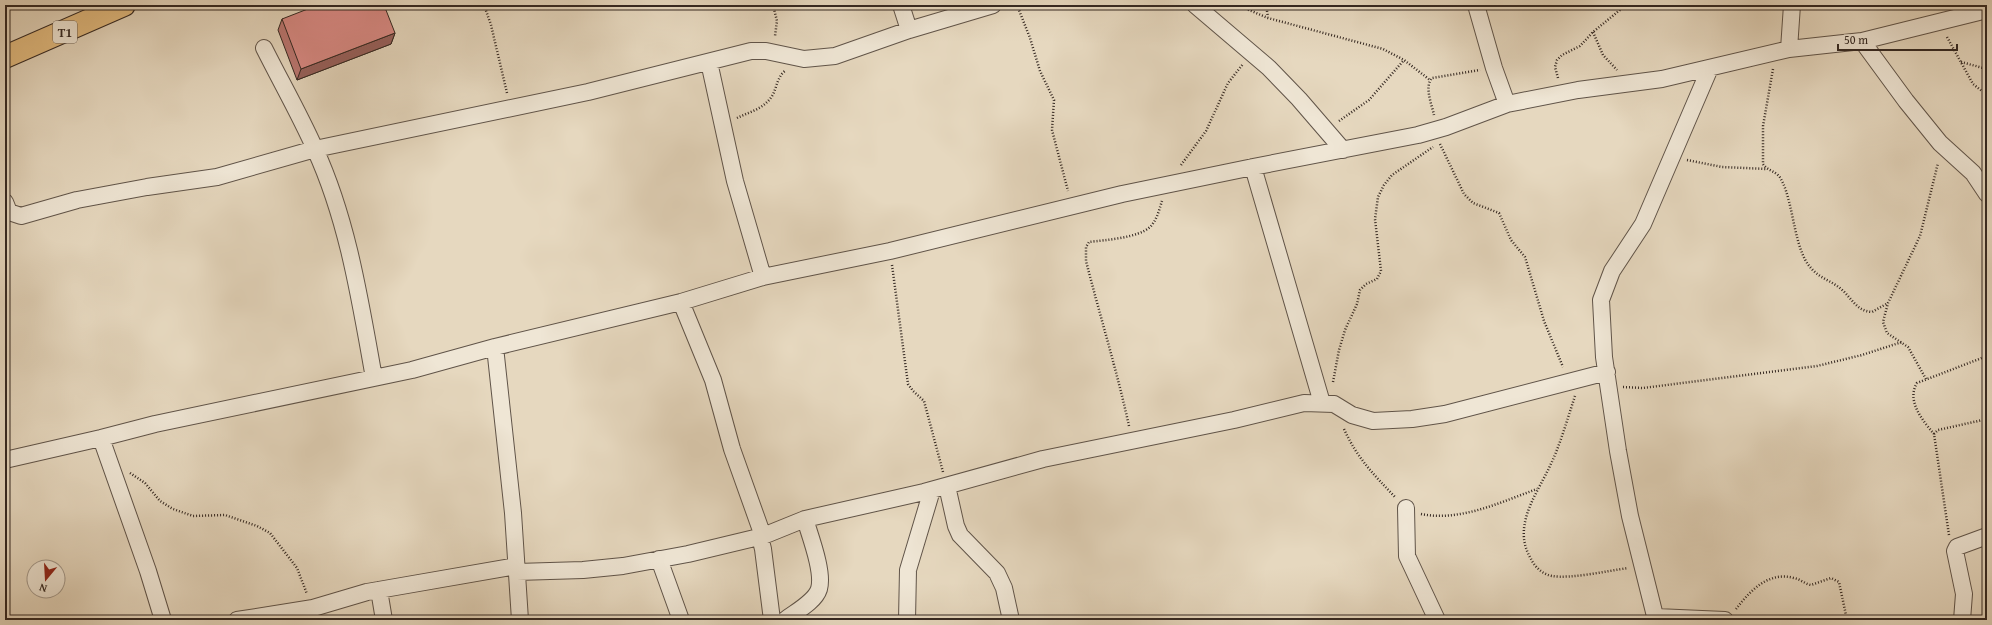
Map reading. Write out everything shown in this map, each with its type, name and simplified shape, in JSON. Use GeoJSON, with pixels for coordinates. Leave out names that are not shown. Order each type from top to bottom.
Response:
{"type":"FeatureCollection","features":[{"type":"Feature","properties":{"kind":"highway","name":"T1"},"geometry":{"type":"LineString","coordinates":[[5,57],[124,5]]}},
{"type":"Feature","properties":{"kind":"street"},"geometry":{"type":"LineString","coordinates":[[901,5],[909,30]]}},
{"type":"Feature","properties":{"kind":"street"},"geometry":{"type":"LineString","coordinates":[[6,210],[21,216],[77,200],[147,187],[217,178],[315,149],[510,107],[588,92],[751,51],[766,51],[804,59],[835,56],[909,30],[993,5]]}},
{"type":"Feature","properties":{"kind":"street"},"geometry":{"type":"LineString","coordinates":[[1195,5],[1249,49],[1299,99],[1343,150]]}},
{"type":"Feature","properties":{"kind":"street"},"geometry":{"type":"LineString","coordinates":[[1476,5],[1494,68],[1507,104]]}},
{"type":"Feature","properties":{"kind":"street"},"geometry":{"type":"LineString","coordinates":[[1782,51],[1792,5]]}},
{"type":"Feature","properties":{"kind":"street"},"geometry":{"type":"LineString","coordinates":[[5,460],[154,424],[412,370],[495,347],[682,302],[763,277],[890,251],[1072,207],[1253,166],[1437,134],[1507,104],[1563,92],[1662,79],[1782,51],[1862,41],[1987,10]]}},
{"type":"Feature","properties":{"kind":"street"},"geometry":{"type":"LineString","coordinates":[[1862,41],[1906,101],[1940,143],[1973,173],[1987,194]]}},
{"type":"Feature","properties":{"kind":"street"},"geometry":{"type":"LineString","coordinates":[[264,48],[315,149],[342,222],[354,266],[374,378]]}},
{"type":"Feature","properties":{"kind":"street"},"geometry":{"type":"LineString","coordinates":[[709,62],[735,181],[763,277]]}},
{"type":"Feature","properties":{"kind":"street"},"geometry":{"type":"LineString","coordinates":[[1710,68],[1643,224],[1612,271],[1604,288],[1601,300],[1600,316],[1618,451],[1630,516],[1656,619],[1730,615]]}},
{"type":"Feature","properties":{"kind":"street"},"geometry":{"type":"LineString","coordinates":[[1253,166],[1328,404]]}},
{"type":"Feature","properties":{"kind":"street"},"geometry":{"type":"LineString","coordinates":[[682,302],[713,380],[732,449],[761,536],[772,620]]}},
{"type":"Feature","properties":{"kind":"street"},"geometry":{"type":"LineString","coordinates":[[495,347],[513,512],[520,620]]}},
{"type":"Feature","properties":{"kind":"street"},"geometry":{"type":"LineString","coordinates":[[237,620],[314,614],[379,590],[516,569],[583,570],[659,560],[761,536],[805,519],[939,488],[1043,460],[1234,420],[1304,403],[1328,404],[1352,415],[1373,421],[1412,419],[1446,414],[1582,378],[1608,380]]}},
{"type":"Feature","properties":{"kind":"street"},"geometry":{"type":"LineString","coordinates":[[101,438],[148,571],[163,620]]}},
{"type":"Feature","properties":{"kind":"street"},"geometry":{"type":"LineString","coordinates":[[907,620],[908,570],[939,488]]}},
{"type":"Feature","properties":{"kind":"street"},"geometry":{"type":"LineString","coordinates":[[939,488],[960,535],[997,573],[1004,588],[1011,620]]}},
{"type":"Feature","properties":{"kind":"street"},"geometry":{"type":"LineString","coordinates":[[1406,508],[1407,556],[1437,620]]}},
{"type":"Feature","properties":{"kind":"street"},"geometry":{"type":"LineString","coordinates":[[785,620],[813,598],[819,589],[820,576],[805,519]]}},
{"type":"Feature","properties":{"kind":"street"},"geometry":{"type":"LineString","coordinates":[[1962,620],[1964,594],[1955,551],[1957,547],[1987,536]]}},
{"type":"Feature","properties":{"kind":"street"},"geometry":{"type":"LineString","coordinates":[[659,560],[681,620]]}},
{"type":"Feature","properties":{"kind":"street"},"geometry":{"type":"LineString","coordinates":[[379,590],[384,620]]}},
{"type":"Feature","properties":{"kind":"path"},"geometry":{"type":"LineString","coordinates":[[484,5],[491,25],[510,107]]}},
{"type":"Feature","properties":{"kind":"path"},"geometry":{"type":"LineString","coordinates":[[751,51],[769,42],[776,34],[777,21],[773,5]]}},
{"type":"Feature","properties":{"kind":"path"},"geometry":{"type":"LineString","coordinates":[[1017,5],[1030,38],[1040,71],[1054,100],[1051,121],[1052,130],[1072,207]]}},
{"type":"Feature","properties":{"kind":"path"},"geometry":{"type":"LineString","coordinates":[[1237,5],[1268,18],[1374,46],[1404,60],[1430,80],[1494,68]]}},
{"type":"Feature","properties":{"kind":"path"},"geometry":{"type":"LineString","coordinates":[[1266,5],[1268,18]]}},
{"type":"Feature","properties":{"kind":"path"},"geometry":{"type":"LineString","coordinates":[[1563,92],[1556,72],[1557,60],[1562,55],[1580,46],[1593,32],[1626,5]]}},
{"type":"Feature","properties":{"kind":"path"},"geometry":{"type":"LineString","coordinates":[[1939,22],[1975,87],[1987,95]]}},
{"type":"Feature","properties":{"kind":"path"},"geometry":{"type":"LineString","coordinates":[[1593,32],[1606,58],[1629,83]]}},
{"type":"Feature","properties":{"kind":"path"},"geometry":{"type":"LineString","coordinates":[[1132,441],[1117,373],[1108,348],[1086,261],[1086,249],[1089,242],[1137,234],[1149,228],[1158,214],[1168,185],[1206,131],[1226,87],[1241,67],[1249,49]]}},
{"type":"Feature","properties":{"kind":"path"},"geometry":{"type":"LineString","coordinates":[[1767,169],[1763,164],[1763,126],[1782,51]]}},
{"type":"Feature","properties":{"kind":"path"},"geometry":{"type":"LineString","coordinates":[[724,130],[735,119],[755,111],[767,102],[772,96],[782,74],[799,64],[804,59]]}},
{"type":"Feature","properties":{"kind":"path"},"geometry":{"type":"LineString","coordinates":[[1327,131],[1369,100],[1404,60]]}},
{"type":"Feature","properties":{"kind":"path"},"geometry":{"type":"LineString","coordinates":[[1961,62],[1987,69]]}},
{"type":"Feature","properties":{"kind":"path"},"geometry":{"type":"LineString","coordinates":[[1430,80],[1428,86],[1437,134],[1464,194],[1473,203],[1499,213],[1511,240],[1522,252],[1544,321],[1562,366],[1566,370],[1582,378],[1549,468],[1537,489],[1526,514],[1523,530],[1524,539],[1530,557],[1540,571],[1552,576],[1568,576],[1642,566]]}},
{"type":"Feature","properties":{"kind":"path"},"geometry":{"type":"LineString","coordinates":[[1437,134],[1434,146],[1430,151],[1392,175],[1384,185],[1378,197],[1375,219],[1381,271],[1377,279],[1366,284],[1360,290],[1357,304],[1345,330],[1335,368],[1333,390],[1328,404],[1353,448],[1375,477],[1406,508],[1414,512],[1423,515],[1458,514],[1481,509],[1537,489]]}},
{"type":"Feature","properties":{"kind":"path"},"geometry":{"type":"LineString","coordinates":[[1926,379],[1909,349],[1902,342],[1890,335],[1884,328],[1883,319],[1888,303],[1920,236],[1937,167],[1940,143]]}},
{"type":"Feature","properties":{"kind":"path"},"geometry":{"type":"LineString","coordinates":[[1672,156],[1722,167],[1767,169],[1778,173],[1785,187],[1803,257],[1810,268],[1841,289],[1857,307],[1864,311],[1872,312],[1888,303]]}},
{"type":"Feature","properties":{"kind":"path"},"geometry":{"type":"LineString","coordinates":[[890,251],[900,311],[908,384],[924,401],[939,488]]}},
{"type":"Feature","properties":{"kind":"path"},"geometry":{"type":"LineString","coordinates":[[1608,380],[1643,388],[1818,366],[1862,355],[1902,342]]}},
{"type":"Feature","properties":{"kind":"path"},"geometry":{"type":"LineString","coordinates":[[1955,551],[1950,536],[1934,434],[1919,416],[1914,391],[1917,383],[1987,356]]}},
{"type":"Feature","properties":{"kind":"path"},"geometry":{"type":"LineString","coordinates":[[1934,434],[1938,430],[1987,419]]}},
{"type":"Feature","properties":{"kind":"path"},"geometry":{"type":"LineString","coordinates":[[128,471],[145,483],[160,501],[172,509],[193,516],[225,515],[258,526],[270,533],[297,568],[314,614]]}},
{"type":"Feature","properties":{"kind":"path"},"geometry":{"type":"LineString","coordinates":[[1730,615],[1752,591],[1766,580],[1789,577],[1811,585],[1831,578],[1839,582],[1847,620]]}},
{"type":"Feature","properties":{"kind":"building"},"geometry":{"type":"Polygon","coordinates":[[[318,5],[384,5],[395,33],[301,69],[282,19],[318,5]]]}}]}
